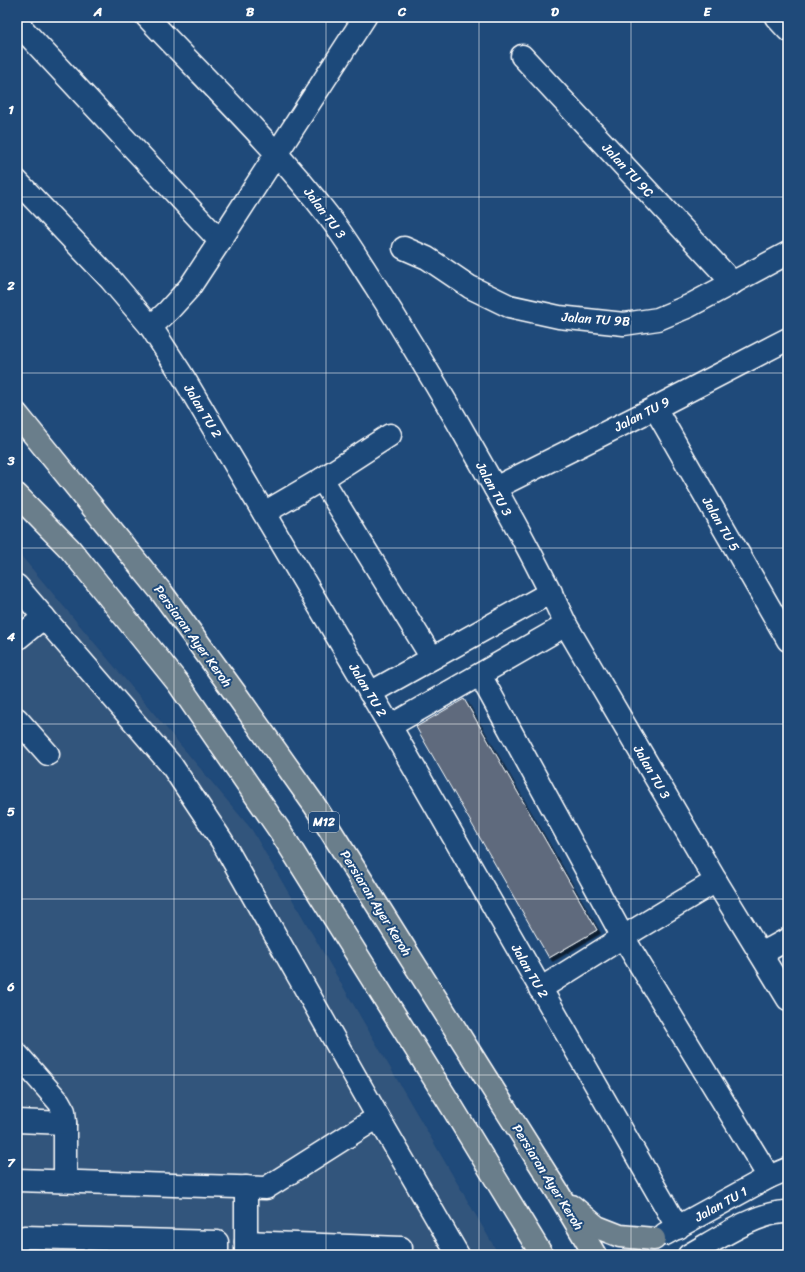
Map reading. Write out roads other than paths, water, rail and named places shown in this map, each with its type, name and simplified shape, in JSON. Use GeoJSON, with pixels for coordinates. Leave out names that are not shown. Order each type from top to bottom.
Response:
{"type":"FeatureCollection","features":[{"type":"Feature","properties":{"kind":"main road","name":"Persiaran Ayer Keroh"},"geometry":{"type":"LineString","coordinates":[[17,414],[162,593],[238,697],[310,800],[557,1191],[595,1255]]}},
{"type":"Feature","properties":{"kind":"main road"},"geometry":{"type":"LineString","coordinates":[[17,495],[70,549],[178,683],[280,831],[452,1107],[542,1255]]}},
{"type":"Feature","properties":{"kind":"main road"},"geometry":{"type":"LineString","coordinates":[[452,1107],[512,1183],[558,1255]]}},
{"type":"Feature","properties":{"kind":"main road"},"geometry":{"type":"LineString","coordinates":[[557,1191],[578,1212],[597,1227],[620,1236],[654,1239]]}},
{"type":"Feature","properties":{"kind":"street","name":"Jalan TU 3"},"geometry":{"type":"LineString","coordinates":[[147,17],[277,154],[332,220],[360,262],[420,357],[551,592],[566,625],[716,881],[788,999]]}},
{"type":"Feature","properties":{"kind":"street"},"geometry":{"type":"LineString","coordinates":[[151,327],[169,310],[188,288],[277,154],[365,17]]}},
{"type":"Feature","properties":{"kind":"street"},"geometry":{"type":"LineString","coordinates":[[776,17],[788,30]]}},
{"type":"Feature","properties":{"kind":"street"},"geometry":{"type":"LineString","coordinates":[[17,23],[220,241]]}},
{"type":"Feature","properties":{"kind":"street","name":"Jalan TU 9C"},"geometry":{"type":"LineString","coordinates":[[522,56],[733,283]]}},
{"type":"Feature","properties":{"kind":"street","name":"Jalan TU 2"},"geometry":{"type":"LineString","coordinates":[[17,181],[111,280],[151,327],[182,375],[390,726],[540,990],[678,1228]]}},
{"type":"Feature","properties":{"kind":"street","name":"Jalan TU 9B"},"geometry":{"type":"LineString","coordinates":[[404,248],[427,258],[470,287],[510,306],[559,318],[624,324],[658,319],[689,306],[788,253]]}},
{"type":"Feature","properties":{"kind":"street","name":"Jalan TU 9"},"geometry":{"type":"LineString","coordinates":[[494,488],[655,408],[788,339]]}},
{"type":"Feature","properties":{"kind":"street","name":"Jalan TU 5"},"geometry":{"type":"LineString","coordinates":[[655,408],[788,640]]}},
{"type":"Feature","properties":{"kind":"street"},"geometry":{"type":"LineString","coordinates":[[264,513],[322,479],[390,436]]}},
{"type":"Feature","properties":{"kind":"street"},"geometry":{"type":"LineString","coordinates":[[322,479],[432,658]]}},
{"type":"Feature","properties":{"kind":"street"},"geometry":{"type":"LineString","coordinates":[[17,586],[172,766],[222,841],[458,1255]]}},
{"type":"Feature","properties":{"kind":"street"},"geometry":{"type":"LineString","coordinates":[[370,693],[551,592]]}},
{"type":"Feature","properties":{"kind":"street"},"geometry":{"type":"LineString","coordinates":[[17,639],[44,617]]}},
{"type":"Feature","properties":{"kind":"street"},"geometry":{"type":"LineString","coordinates":[[390,726],[566,625]]}},
{"type":"Feature","properties":{"kind":"street"},"geometry":{"type":"LineString","coordinates":[[480,675],[623,937],[779,1173]]}},
{"type":"Feature","properties":{"kind":"street"},"geometry":{"type":"LineString","coordinates":[[17,719],[48,754]]}},
{"type":"Feature","properties":{"kind":"street"},"geometry":{"type":"LineString","coordinates":[[540,990],[623,937],[716,881]]}},
{"type":"Feature","properties":{"kind":"street"},"geometry":{"type":"LineString","coordinates":[[760,954],[788,939]]}},
{"type":"Feature","properties":{"kind":"street"},"geometry":{"type":"LineString","coordinates":[[20,1060],[59,1102],[64,1111],[65,1181]]}},
{"type":"Feature","properties":{"kind":"street"},"geometry":{"type":"LineString","coordinates":[[17,1180],[266,1188],[378,1117]]}},
{"type":"Feature","properties":{"kind":"street"},"geometry":{"type":"LineString","coordinates":[[17,1121],[65,1123]]}},
{"type":"Feature","properties":{"kind":"street","name":"Jalan TU 1"},"geometry":{"type":"LineString","coordinates":[[654,1239],[678,1228],[779,1173]]}},
{"type":"Feature","properties":{"kind":"street"},"geometry":{"type":"LineString","coordinates":[[246,1187],[246,1248],[359,1251],[401,1248]]}},
{"type":"Feature","properties":{"kind":"street"},"geometry":{"type":"LineString","coordinates":[[689,1255],[758,1217],[788,1212]]}},
{"type":"Feature","properties":{"kind":"street"},"geometry":{"type":"LineString","coordinates":[[17,1244],[24,1237],[217,1242],[217,1255]]}}]}
